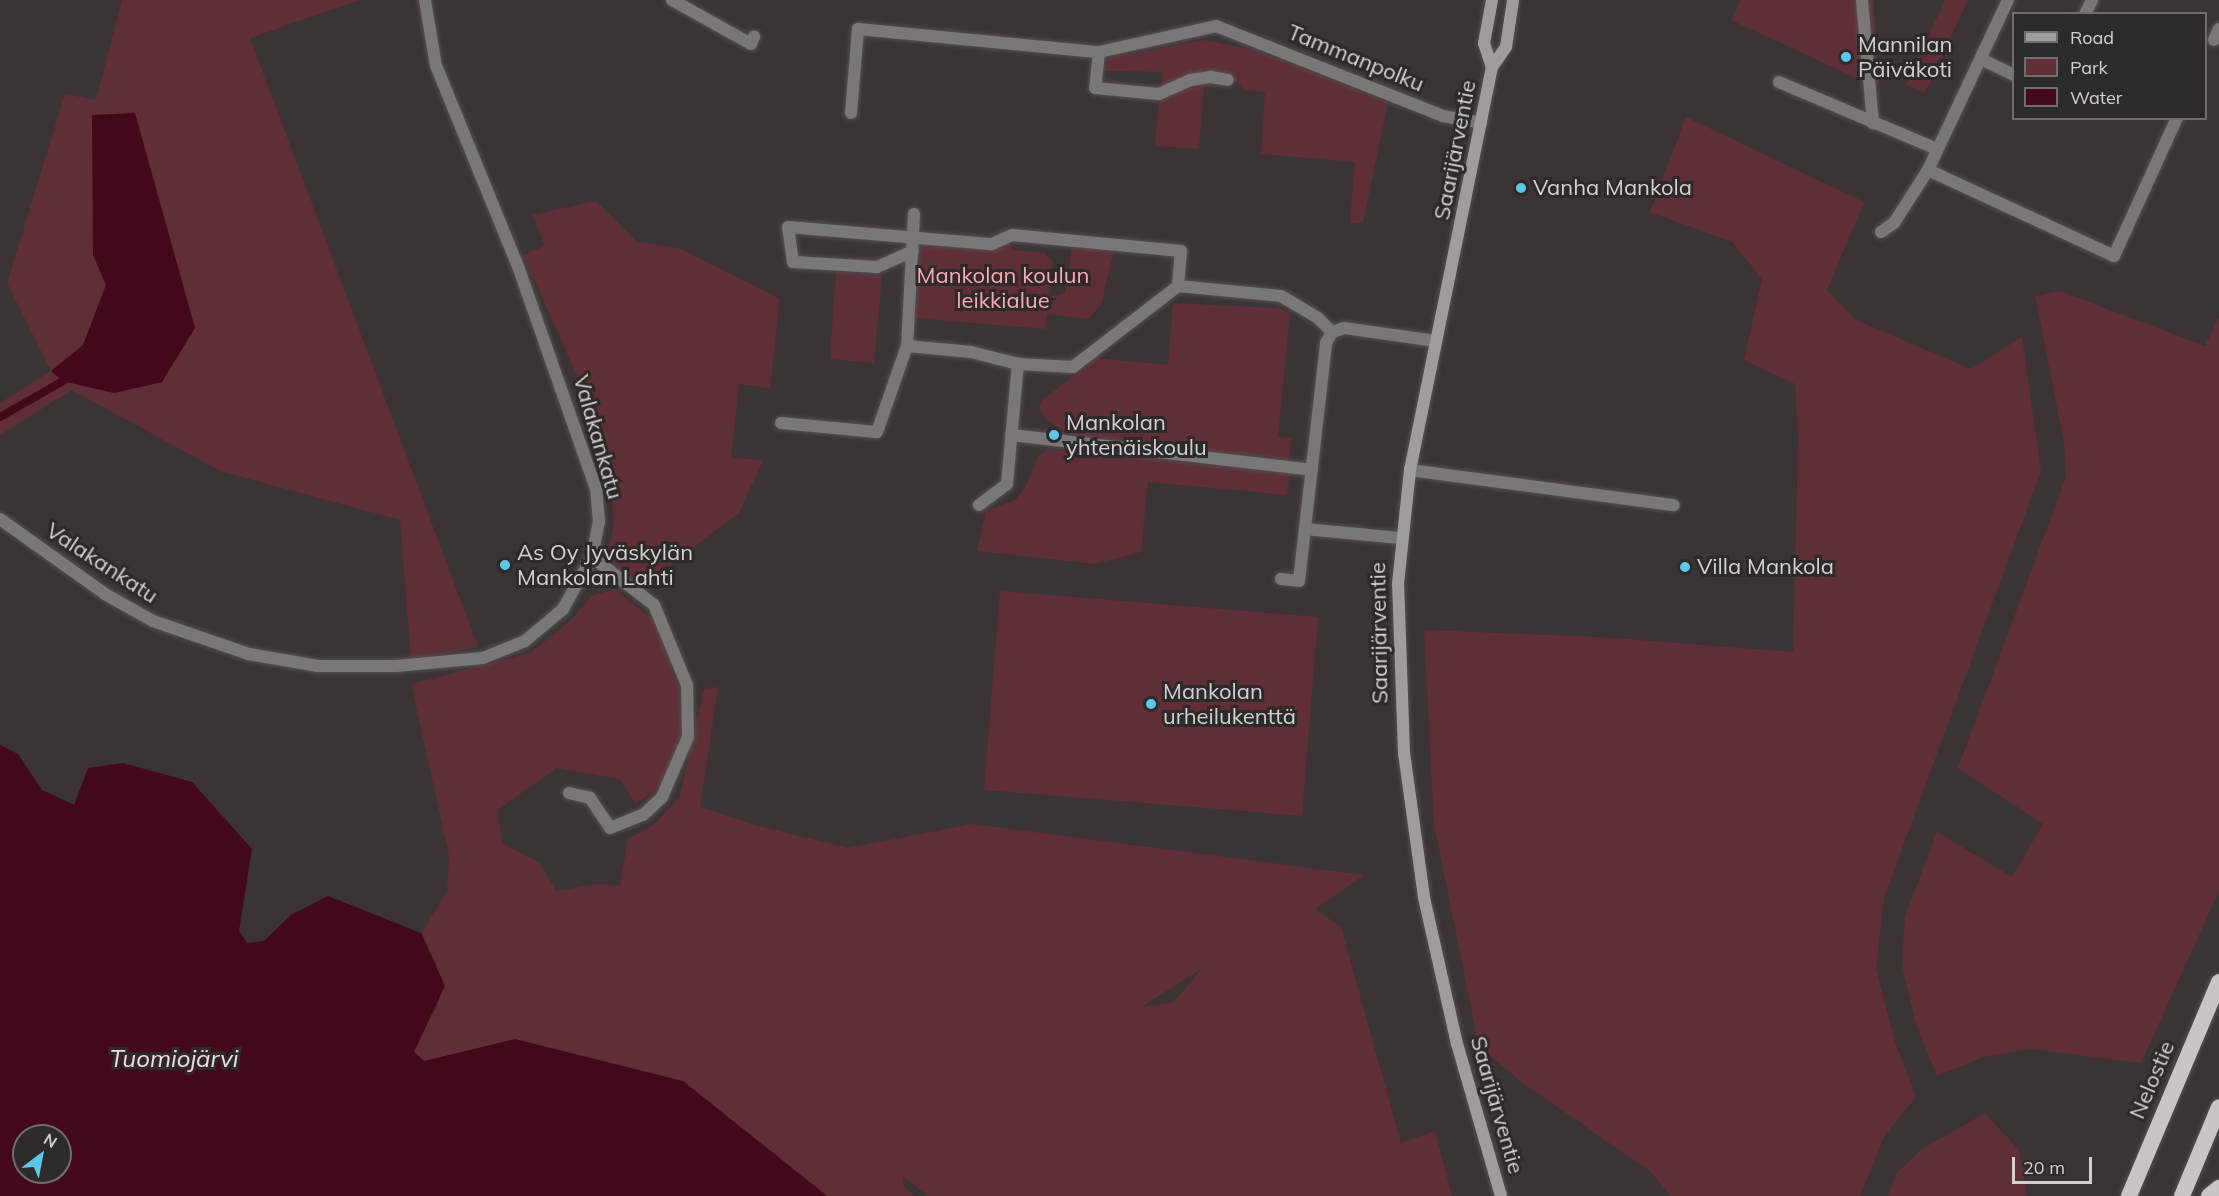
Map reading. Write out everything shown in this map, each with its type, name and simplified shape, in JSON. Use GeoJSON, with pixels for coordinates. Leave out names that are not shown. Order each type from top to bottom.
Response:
{"type":"FeatureCollection","features":[{"type":"Feature","properties":{"kind":"highway","name":"Nelostie"},"geometry":{"type":"LineString","coordinates":[[2130,1196],[2219,982]]}},
{"type":"Feature","properties":{"kind":"highway"},"geometry":{"type":"LineString","coordinates":[[2182,1196],[2219,1107]]}},
{"type":"Feature","properties":{"kind":"highway"},"geometry":{"type":"LineString","coordinates":[[2209,1196],[2219,1188]]}},
{"type":"Feature","properties":{"kind":"main road","name":"Saarijärventie"},"geometry":{"type":"LineString","coordinates":[[1492,0],[1484,44],[1492,67]]}},
{"type":"Feature","properties":{"kind":"main road","name":"Saarijärventie"},"geometry":{"type":"LineString","coordinates":[[1501,1196],[1457,1044],[1424,897],[1404,753],[1398,658],[1400,538],[1410,470],[1492,67],[1506,47],[1513,0]]}},
{"type":"Feature","properties":{"kind":"street","name":"Valakankatu"},"geometry":{"type":"LineString","coordinates":[[0,519],[96,588],[153,621],[249,654],[318,666],[396,666],[483,658],[525,641],[563,609],[592,557],[599,522],[596,489],[518,264],[436,66],[425,0]]}},
{"type":"Feature","properties":{"kind":"street"},"geometry":{"type":"LineString","coordinates":[[673,0],[751,44],[754,37]]}},
{"type":"Feature","properties":{"kind":"street"},"geometry":{"type":"LineString","coordinates":[[1862,0],[1873,124]]}},
{"type":"Feature","properties":{"kind":"street"},"geometry":{"type":"LineString","coordinates":[[1881,232],[1894,223],[1928,170],[2008,0]]}},
{"type":"Feature","properties":{"kind":"street","name":"Tammanpolku"},"geometry":{"type":"LineString","coordinates":[[1099,52],[1216,26],[1443,117],[1481,123]]}},
{"type":"Feature","properties":{"kind":"street"},"geometry":{"type":"LineString","coordinates":[[851,113],[858,29],[1099,52],[1095,88],[1159,94],[1191,80],[1211,77],[1228,80]]}},
{"type":"Feature","properties":{"kind":"street"},"geometry":{"type":"LineString","coordinates":[[1981,59],[2012,74]]}},
{"type":"Feature","properties":{"kind":"street"},"geometry":{"type":"LineString","coordinates":[[1779,82],[1936,149]]}},
{"type":"Feature","properties":{"kind":"street"},"geometry":{"type":"LineString","coordinates":[[1928,170],[2114,256],[2176,120]]}},
{"type":"Feature","properties":{"kind":"street"},"geometry":{"type":"LineString","coordinates":[[781,423],[877,432],[907,346],[914,214]]}},
{"type":"Feature","properties":{"kind":"street"},"geometry":{"type":"LineString","coordinates":[[913,250],[877,267],[793,262],[788,227],[992,244],[1012,235],[1181,251],[1178,286]]}},
{"type":"Feature","properties":{"kind":"street"},"geometry":{"type":"LineString","coordinates":[[907,346],[971,352],[1018,364],[1073,367],[1178,286],[1281,296],[1338,330],[1435,341]]}},
{"type":"Feature","properties":{"kind":"street"},"geometry":{"type":"LineString","coordinates":[[1281,579],[1299,581],[1326,343],[1338,330]]}},
{"type":"Feature","properties":{"kind":"street"},"geometry":{"type":"LineString","coordinates":[[979,506],[1007,484],[1018,364]]}},
{"type":"Feature","properties":{"kind":"street"},"geometry":{"type":"LineString","coordinates":[[1011,435],[1312,470]]}},
{"type":"Feature","properties":{"kind":"street"},"geometry":{"type":"LineString","coordinates":[[1410,470],[1674,504]]}},
{"type":"Feature","properties":{"kind":"street"},"geometry":{"type":"LineString","coordinates":[[1305,529],[1400,538]]}},
{"type":"Feature","properties":{"kind":"street"},"geometry":{"type":"LineString","coordinates":[[569,794],[590,798],[610,828],[643,815],[662,797],[688,737],[687,685],[654,605],[592,557]]}},
{"type":"Feature","properties":{"kind":"green space"},"geometry":{"type":"Polygon","coordinates":[[[122,0],[360,0],[250,38],[478,647],[411,659],[400,520],[220,471],[72,390],[0,435],[0,403],[51,371],[7,283],[65,94],[96,100],[122,0]],[[93,255],[106,285],[83,345],[52,371],[63,381],[114,393],[162,382],[93,255]]]}},
{"type":"Feature","properties":{"kind":"green space"},"geometry":{"type":"Polygon","coordinates":[[[1741,0],[1874,0],[1876,65],[1886,70],[1876,87],[1731,20],[1741,0]]]}},
{"type":"Feature","properties":{"kind":"green space"},"geometry":{"type":"Polygon","coordinates":[[[1945,0],[1968,0],[1925,93],[1906,85],[1945,0]]]}},
{"type":"Feature","properties":{"kind":"green space"},"geometry":{"type":"Polygon","coordinates":[[[1204,40],[1257,51],[1388,102],[1363,223],[1350,223],[1355,162],[1261,154],[1265,92],[1245,90],[1232,78],[1216,71],[1161,87],[1163,72],[1105,71],[1109,58],[1204,40]]]}},
{"type":"Feature","properties":{"kind":"green space"},"geometry":{"type":"Polygon","coordinates":[[[1216,81],[1224,83],[1224,88],[1204,86],[1199,149],[1155,146],[1159,96],[1216,81]]]}},
{"type":"Feature","properties":{"kind":"green space"},"geometry":{"type":"Polygon","coordinates":[[[1686,117],[1864,202],[1827,290],[1856,320],[1971,369],[2022,337],[2041,471],[1884,898],[1876,969],[1895,1042],[1916,1097],[1885,1135],[1860,1196],[1671,1196],[1651,1172],[1523,1083],[1479,1047],[1434,824],[1424,630],[1600,637],[1793,652],[1798,439],[1795,384],[1744,360],[1762,279],[1732,242],[1650,212],[1686,117]]]}},
{"type":"Feature","properties":{"kind":"green space"},"geometry":{"type":"Polygon","coordinates":[[[596,201],[637,242],[679,248],[780,299],[770,388],[739,384],[731,458],[763,460],[739,513],[673,563],[657,584],[624,574],[608,555],[614,523],[611,485],[589,402],[523,255],[545,246],[532,215],[596,201]]]}},
{"type":"Feature","properties":{"kind":"green space","name":"Mankolan koulun leikkialue"},"geometry":{"type":"Polygon","coordinates":[[[922,243],[993,250],[1009,243],[1013,250],[1045,253],[1053,262],[1048,297],[1065,293],[1072,246],[1114,249],[1101,305],[1088,319],[1047,314],[1045,329],[915,318],[922,243]]]}},
{"type":"Feature","properties":{"kind":"green space"},"geometry":{"type":"Polygon","coordinates":[[[836,272],[882,276],[874,363],[830,359],[836,272]]]}},
{"type":"Feature","properties":{"kind":"green space"},"geometry":{"type":"Polygon","coordinates":[[[2060,291],[2205,346],[2219,317],[2219,891],[2141,1063],[2031,1049],[1983,1057],[1937,1076],[1916,1024],[1902,966],[1905,916],[1937,832],[2012,877],[2043,824],[1958,768],[2066,477],[2064,443],[2035,296],[2060,291]]]}},
{"type":"Feature","properties":{"kind":"green space"},"geometry":{"type":"Polygon","coordinates":[[[1173,303],[1280,308],[1290,314],[1278,437],[1292,438],[1289,459],[1074,436],[1047,421],[1039,409],[1041,401],[1097,358],[1168,365],[1173,303]]]}},
{"type":"Feature","properties":{"kind":"green space"},"geometry":{"type":"Polygon","coordinates":[[[1048,449],[1290,473],[1287,495],[1148,482],[1141,552],[1094,564],[977,551],[986,511],[1015,500],[1026,486],[1038,456],[1048,449]]]}},
{"type":"Feature","properties":{"kind":"green space"},"geometry":{"type":"Polygon","coordinates":[[[615,589],[654,621],[678,686],[681,732],[673,763],[654,791],[636,804],[620,779],[556,768],[498,810],[502,843],[540,863],[556,891],[599,884],[620,886],[628,839],[654,825],[680,796],[704,689],[718,687],[700,807],[755,825],[848,848],[972,824],[1364,875],[1315,909],[1341,927],[1401,1143],[1435,1131],[1452,1196],[928,1196],[902,1176],[904,1186],[915,1196],[827,1196],[683,1081],[447,1056],[424,1061],[414,1052],[420,1033],[438,1005],[437,965],[422,933],[447,891],[449,856],[411,684],[530,653],[570,621],[592,596],[615,589]],[[1202,968],[1143,1007],[1174,1002],[1202,968]]]}},
{"type":"Feature","properties":{"kind":"green space","name":"Mankolan urheilukenttä"},"geometry":{"type":"Polygon","coordinates":[[[1000,591],[1318,617],[1302,816],[984,790],[1000,591]]]}},
{"type":"Feature","properties":{"kind":"green space"},"geometry":{"type":"Polygon","coordinates":[[[1985,1113],[2019,1150],[2027,1196],[1888,1196],[1896,1174],[1922,1149],[1985,1113]]]}},
{"type":"Feature","properties":{"kind":"water"},"geometry":{"type":"Polygon","coordinates":[[[135,113],[195,328],[162,382],[114,393],[63,381],[51,371],[83,345],[106,285],[93,255],[92,115],[135,113]]]}},
{"type":"Feature","properties":{"kind":"water","name":"Tuomiojärvi"},"geometry":{"type":"Polygon","coordinates":[[[0,745],[18,754],[42,790],[74,805],[88,768],[123,763],[192,782],[252,849],[239,931],[247,943],[264,941],[291,915],[328,896],[421,933],[445,986],[414,1052],[424,1061],[515,1039],[683,1081],[827,1196],[0,1196],[0,745]]]}},
{"type":"Feature","properties":{"kind":"waterway"},"geometry":{"type":"LineString","coordinates":[[0,417],[63,381]]}},
{"type":"Feature","properties":{"kind":"place","name":"Mannilan Päiväkoti"},"geometry":{"type":"Point","coordinates":[1846,57]}},
{"type":"Feature","properties":{"kind":"place","name":"Vanha Mankola"},"geometry":{"type":"Point","coordinates":[1521,188]}},
{"type":"Feature","properties":{"kind":"place","name":"Mankolan yhtenäiskoulu"},"geometry":{"type":"Point","coordinates":[1054,435]}},
{"type":"Feature","properties":{"kind":"place","name":"As Oy Jyväskylän Mankolan Lahti"},"geometry":{"type":"Point","coordinates":[505,565]}},
{"type":"Feature","properties":{"kind":"place","name":"Villa Mankola"},"geometry":{"type":"Point","coordinates":[1685,567]}},
{"type":"Feature","properties":{"kind":"place","name":"Mankolan urheilukenttä"},"geometry":{"type":"Point","coordinates":[1151,704]}}]}
